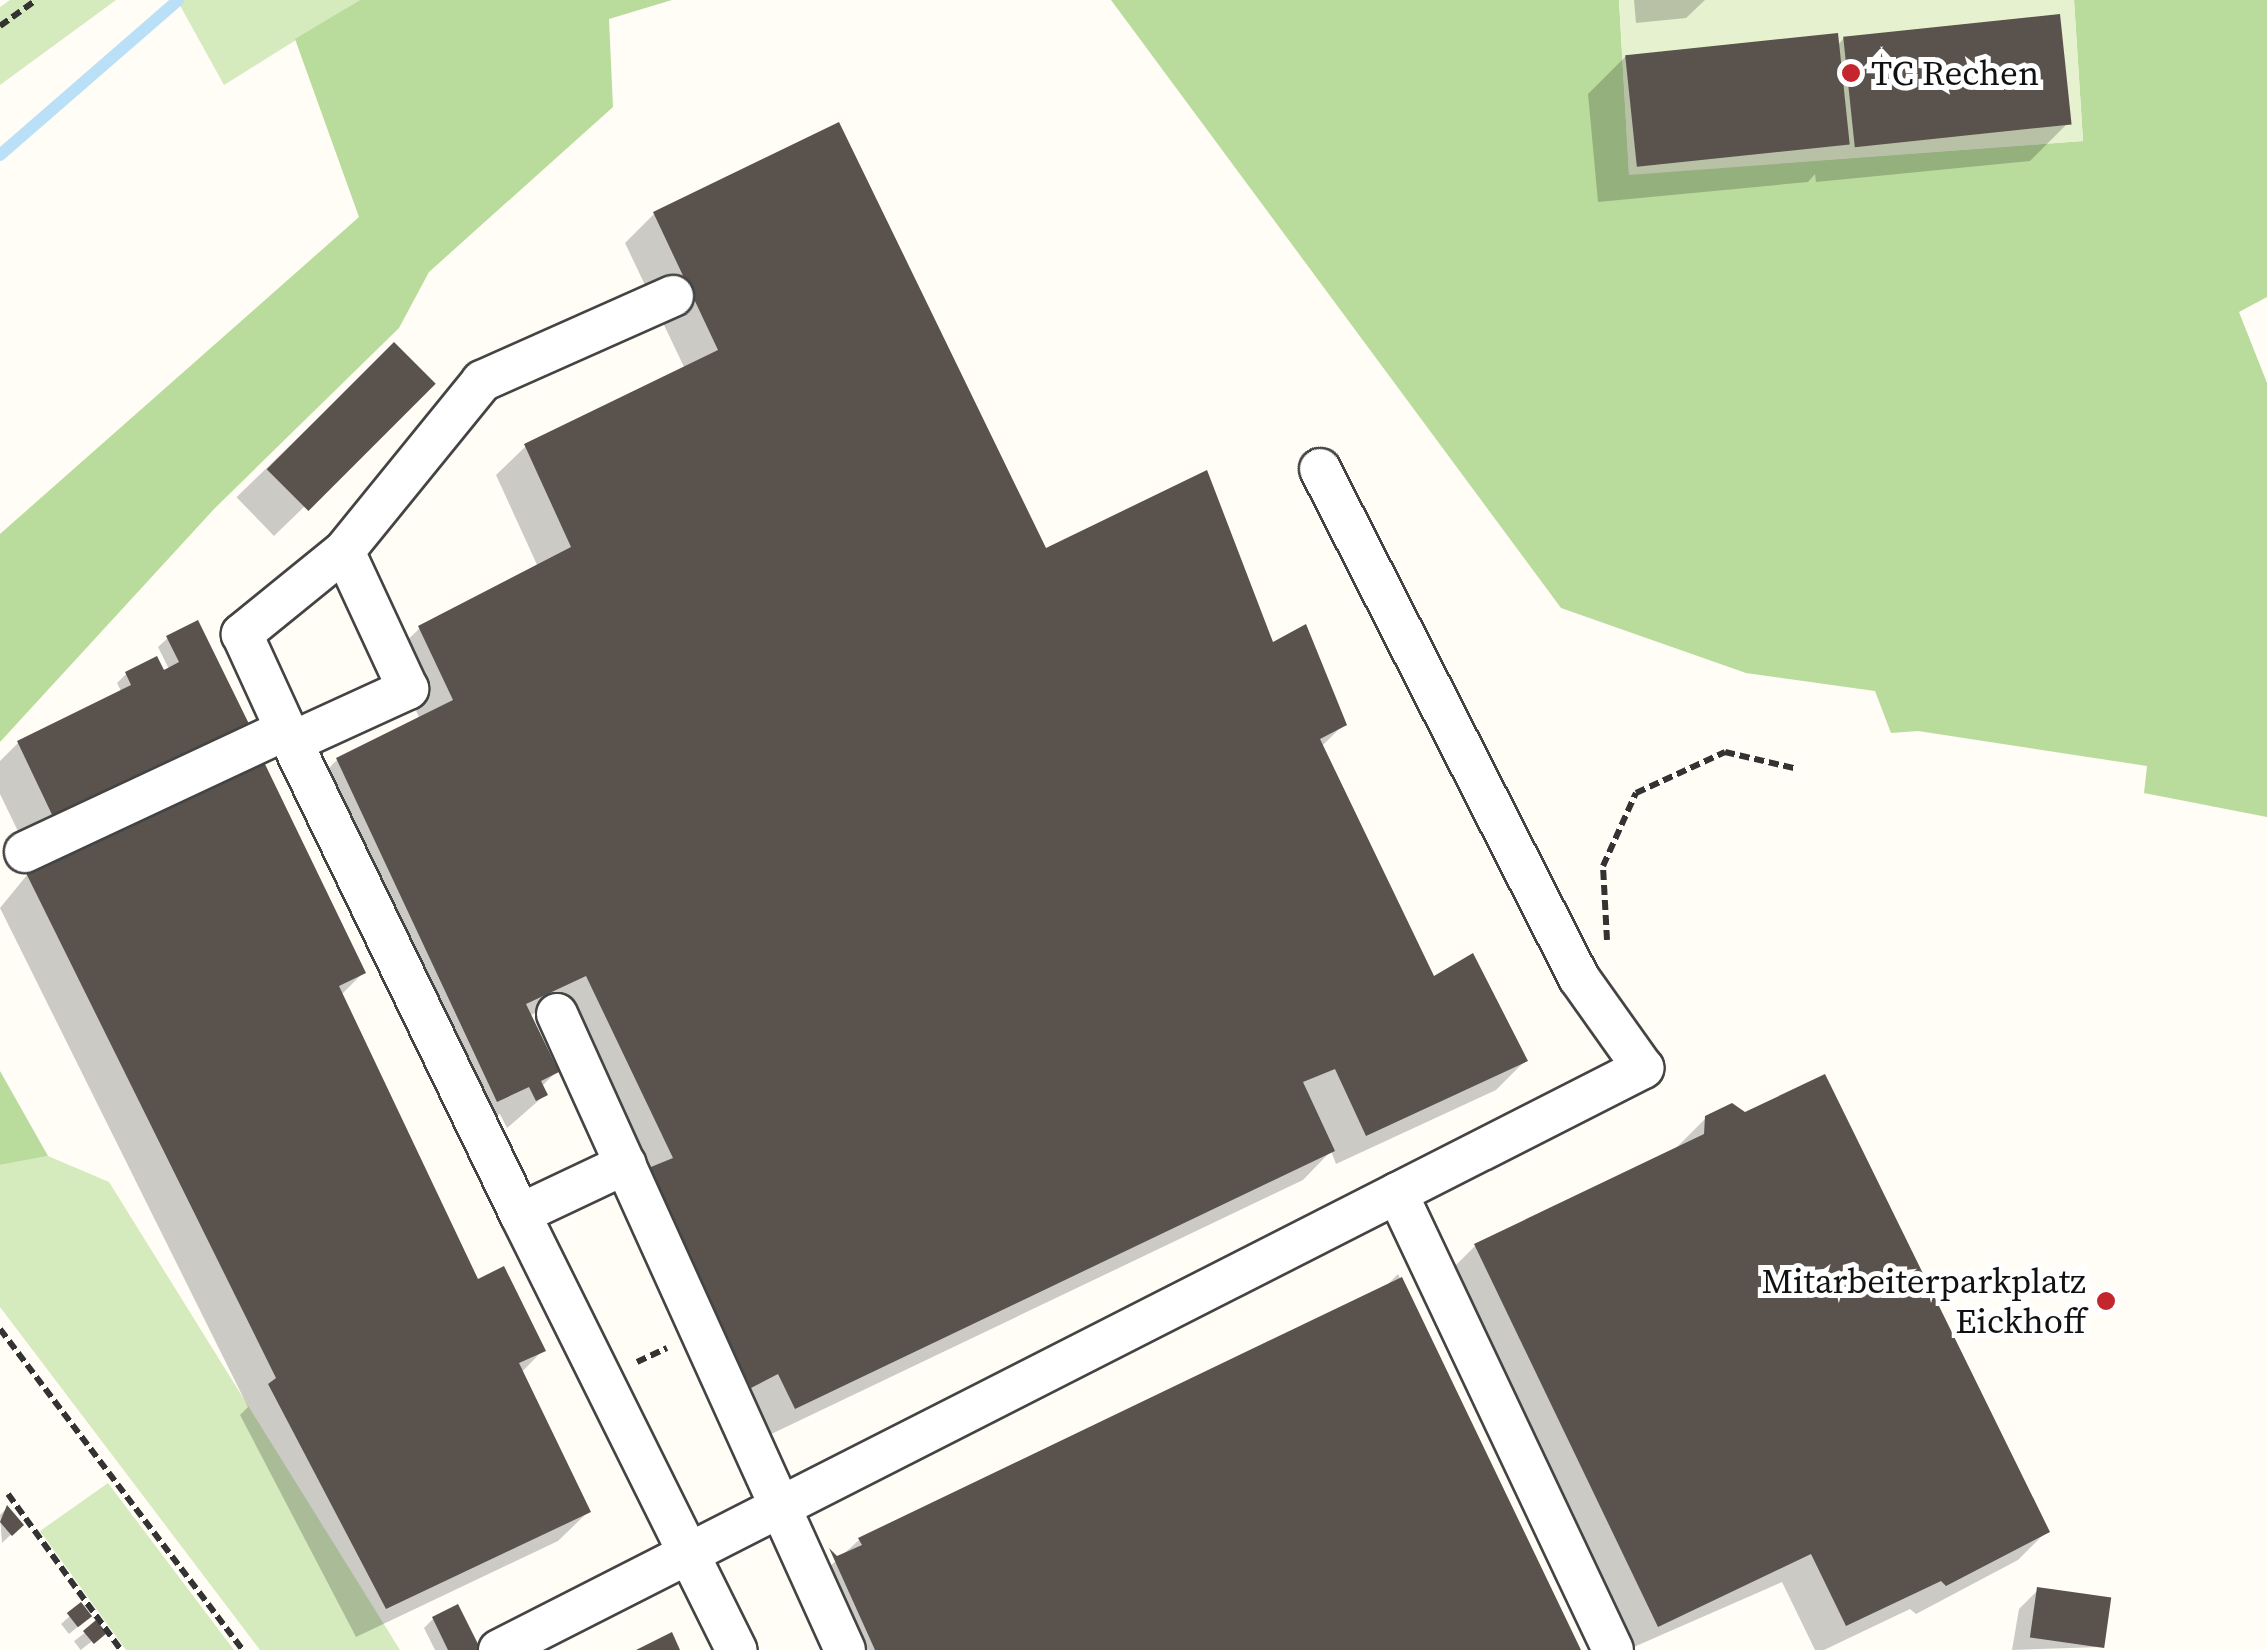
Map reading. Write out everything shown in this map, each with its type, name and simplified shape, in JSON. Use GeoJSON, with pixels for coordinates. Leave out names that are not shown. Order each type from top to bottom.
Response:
{"type":"FeatureCollection","features":[{"type":"Feature","properties":{"kind":"lane"},"geometry":{"type":"LineString","coordinates":[[673,296],[482,382],[344,552],[242,634],[520,1214],[736,1650]]}},
{"type":"Feature","properties":{"kind":"lane"},"geometry":{"type":"LineString","coordinates":[[499,1650],[1643,1068],[1578,978],[1320,469]]}},
{"type":"Feature","properties":{"kind":"lane"},"geometry":{"type":"LineString","coordinates":[[25,852],[289,736],[408,689],[344,552]]}},
{"type":"Feature","properties":{"kind":"lane"},"geometry":{"type":"LineString","coordinates":[[557,1014],[846,1650]]}},
{"type":"Feature","properties":{"kind":"lane"},"geometry":{"type":"LineString","coordinates":[[520,1214],[626,1164]]}},
{"type":"Feature","properties":{"kind":"lane"},"geometry":{"type":"LineString","coordinates":[[1397,1192],[1613,1650]]}},
{"type":"Feature","properties":{"kind":"path"},"geometry":{"type":"LineString","coordinates":[[0,26],[36,0]]}},
{"type":"Feature","properties":{"kind":"path"},"geometry":{"type":"LineString","coordinates":[[1608,956],[1602,866],[1636,793],[1724,752],[1794,768]]}},
{"type":"Feature","properties":{"kind":"path"},"geometry":{"type":"LineString","coordinates":[[0,1329],[243,1650]]}},
{"type":"Feature","properties":{"kind":"path"},"geometry":{"type":"LineString","coordinates":[[600,1378],[702,1332]]}},
{"type":"Feature","properties":{"kind":"path"},"geometry":{"type":"LineString","coordinates":[[8,1494],[121,1650]]}},
{"type":"Feature","properties":{"kind":"green space"},"geometry":{"type":"Polygon","coordinates":[[[10,0],[116,0],[0,85],[0,7],[10,0]]]}},
{"type":"Feature","properties":{"kind":"green space"},"geometry":{"type":"Polygon","coordinates":[[[177,0],[360,0],[224,85],[177,0]]]}},
{"type":"Feature","properties":{"kind":"green space"},"geometry":{"type":"Polygon","coordinates":[[[360,0],[672,0],[609,19],[613,107],[429,272],[399,328],[215,508],[0,742],[0,534],[359,217],[295,39],[360,0]]]}},
{"type":"Feature","properties":{"kind":"green space"},"geometry":{"type":"Polygon","coordinates":[[[1111,0],[1619,0],[1629,174],[2083,141],[2074,0],[2267,0],[2267,297],[2239,312],[2267,383],[2267,817],[2144,793],[2147,766],[1918,731],[1891,733],[1875,691],[1746,673],[1561,608],[1111,0]]]}},
{"type":"Feature","properties":{"kind":"green space","name":"TC Rechen"},"geometry":{"type":"Polygon","coordinates":[[[1619,0],[2074,0],[2083,141],[1629,175],[1619,0]]]}},
{"type":"Feature","properties":{"kind":"green space"},"geometry":{"type":"Polygon","coordinates":[[[0,1071],[48,1156],[0,1165],[0,1071]]]}},
{"type":"Feature","properties":{"kind":"green space"},"geometry":{"type":"Polygon","coordinates":[[[48,1156],[109,1182],[400,1650],[260,1650],[0,1307],[0,1165],[48,1156]]]}},
{"type":"Feature","properties":{"kind":"green space"},"geometry":{"type":"Polygon","coordinates":[[[108,1483],[234,1650],[126,1650],[40,1531],[108,1483]]]}},
{"type":"Feature","properties":{"kind":"building","name":"TC Rechen"},"geometry":{"type":"Polygon","coordinates":[[[2060,14],[2072,124],[1855,147],[1843,37],[2060,14]]]}},
{"type":"Feature","properties":{"kind":"building","name":"TC Rechen"},"geometry":{"type":"Polygon","coordinates":[[[1838,33],[1850,144],[1637,167],[1625,55],[1838,33]]]}},
{"type":"Feature","properties":{"kind":"building"},"geometry":{"type":"Polygon","coordinates":[[[839,122],[1046,548],[1207,470],[1273,642],[1306,624],[1347,725],[1320,739],[1434,976],[1473,953],[1528,1061],[1366,1136],[1335,1069],[1303,1082],[1335,1151],[795,1409],[778,1374],[751,1388],[646,1169],[673,1158],[586,976],[526,1004],[559,1072],[541,1081],[548,1095],[536,1101],[529,1087],[497,1102],[336,758],[453,700],[418,626],[571,547],[524,444],[718,350],[653,212],[839,122]]]}},
{"type":"Feature","properties":{"kind":"building"},"geometry":{"type":"Polygon","coordinates":[[[394,342],[436,384],[308,511],[267,469],[394,342]]]}},
{"type":"Feature","properties":{"kind":"building"},"geometry":{"type":"Polygon","coordinates":[[[198,620],[251,728],[56,823],[17,741],[131,685],[125,672],[157,656],[164,670],[179,662],[166,636],[198,620]]]}},
{"type":"Feature","properties":{"kind":"building"},"geometry":{"type":"Polygon","coordinates":[[[263,760],[366,973],[339,986],[478,1279],[504,1266],[546,1351],[519,1363],[591,1512],[386,1609],[268,1384],[276,1378],[26,873],[263,760]]]}},
{"type":"Feature","properties":{"kind":"building"},"geometry":{"type":"Polygon","coordinates":[[[1825,1074],[2050,1532],[1946,1586],[1941,1581],[1846,1626],[1811,1554],[1658,1627],[1474,1244],[1704,1134],[1705,1116],[1732,1103],[1745,1112],[1825,1074]]]}},
{"type":"Feature","properties":{"kind":"building"},"geometry":{"type":"Polygon","coordinates":[[[1402,1277],[1581,1650],[875,1650],[829,1548],[837,1556],[862,1545],[858,1538],[1402,1277]]]}},
{"type":"Feature","properties":{"kind":"building"},"geometry":{"type":"Polygon","coordinates":[[[7,1505],[24,1525],[12,1536],[0,1522],[7,1505]]]}},
{"type":"Feature","properties":{"kind":"building"},"geometry":{"type":"Polygon","coordinates":[[[2037,1587],[2111,1597],[2104,1648],[2030,1638],[2037,1587]]]}},
{"type":"Feature","properties":{"kind":"building"},"geometry":{"type":"Polygon","coordinates":[[[81,1602],[92,1616],[78,1627],[67,1613],[81,1602]]]}},
{"type":"Feature","properties":{"kind":"building"},"geometry":{"type":"Polygon","coordinates":[[[458,1604],[481,1650],[448,1650],[432,1617],[458,1604]]]}},
{"type":"Feature","properties":{"kind":"building"},"geometry":{"type":"Polygon","coordinates":[[[96,1620],[107,1633],[94,1644],[83,1631],[96,1620]]]}},
{"type":"Feature","properties":{"kind":"building"},"geometry":{"type":"Polygon","coordinates":[[[672,1632],[680,1650],[636,1650],[672,1632]]]}},
{"type":"Feature","properties":{"kind":"waterway"},"geometry":{"type":"LineString","coordinates":[[0,155],[178,0]]}},
{"type":"Feature","properties":{"kind":"place","name":"TC Rechen"},"geometry":{"type":"Point","coordinates":[1851,73]}},
{"type":"Feature","properties":{"kind":"place","name":"Mitarbeiterparkplatz Eickhoff"},"geometry":{"type":"Point","coordinates":[2106,1301]}}]}
